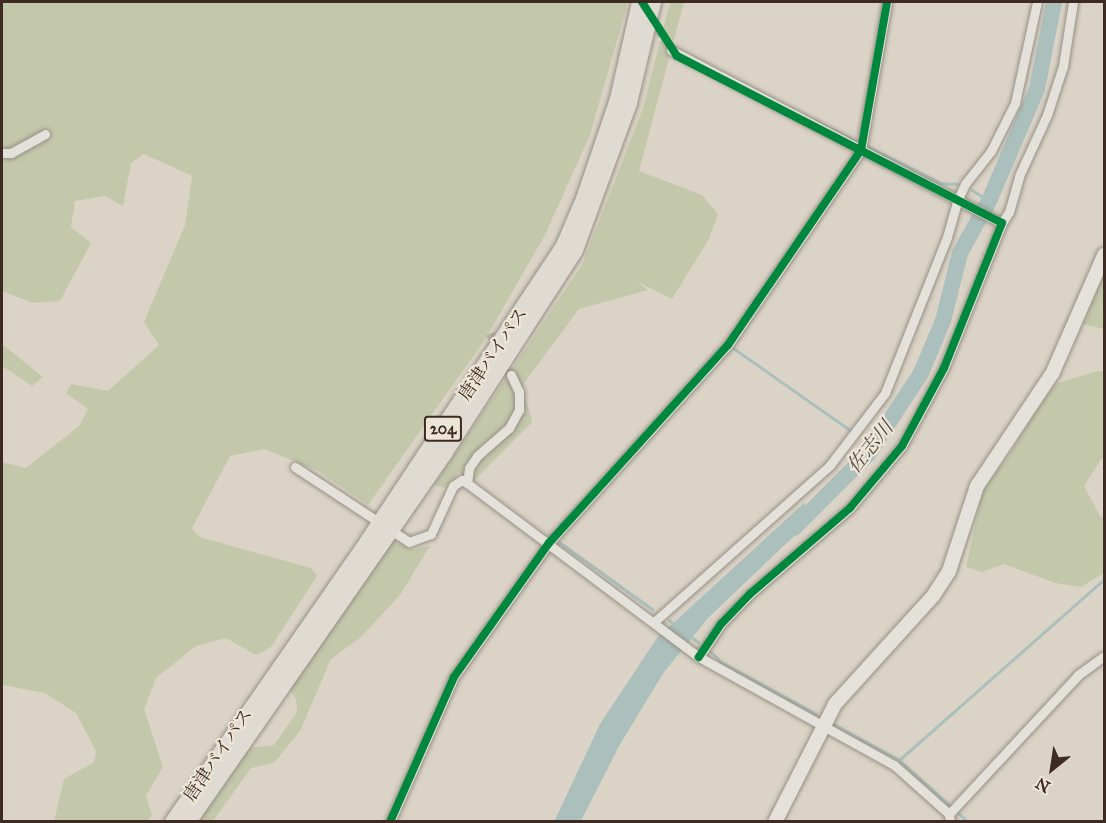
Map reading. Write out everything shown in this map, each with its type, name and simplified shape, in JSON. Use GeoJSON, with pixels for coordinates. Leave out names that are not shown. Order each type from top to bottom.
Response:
{"type":"FeatureCollection","features":[{"type":"Feature","properties":{"kind":"highway","name":"唐津バイパス"},"geometry":{"type":"LineString","coordinates":[[188,822],[384,527],[563,248],[584,199],[618,99],[640,2]]}},
{"type":"Feature","properties":{"kind":"highway","name":"唐津バイパス"},"geometry":{"type":"LineString","coordinates":[[173,822],[384,527],[446,452],[575,250],[629,103],[652,2]]}},
{"type":"Feature","properties":{"kind":"street"},"geometry":{"type":"LineString","coordinates":[[390,822],[454,676],[549,543],[728,345],[861,150],[887,2]]}},
{"type":"Feature","properties":{"kind":"street"},"geometry":{"type":"LineString","coordinates":[[654,622],[830,465],[863,427],[885,393],[903,353],[965,184],[991,151],[1015,103],[1037,2]]}},
{"type":"Feature","properties":{"kind":"street"},"geometry":{"type":"LineString","coordinates":[[699,657],[721,624],[750,594],[850,508],[902,446],[944,368],[1000,222],[1010,212],[1019,176],[1060,76],[1073,2]]}},
{"type":"Feature","properties":{"kind":"street"},"geometry":{"type":"LineString","coordinates":[[670,50],[1000,222]]}},
{"type":"Feature","properties":{"kind":"street"},"geometry":{"type":"LineString","coordinates":[[2,153],[11,153],[45,134]]}},
{"type":"Feature","properties":{"kind":"street"},"geometry":{"type":"LineString","coordinates":[[775,822],[823,725],[851,684],[933,596],[949,571],[977,486],[1053,372],[1104,255]]}},
{"type":"Feature","properties":{"kind":"street"},"geometry":{"type":"LineString","coordinates":[[467,483],[469,468],[477,456],[509,429],[519,410],[519,392],[511,375]]}},
{"type":"Feature","properties":{"kind":"street"},"geometry":{"type":"LineString","coordinates":[[295,467],[409,542],[432,534],[453,486],[462,480],[699,657],[894,765],[950,818],[955,805],[1078,675],[1104,656]]}},
{"type":"Feature","properties":{"kind":"green space"},"geometry":{"type":"Polygon","coordinates":[[[2,2],[628,2],[590,135],[545,235],[486,338],[368,505],[318,471],[264,449],[230,456],[192,528],[199,537],[311,568],[317,576],[271,647],[256,655],[226,638],[196,646],[156,678],[144,709],[163,767],[146,796],[152,815],[148,821],[54,821],[64,779],[94,762],[96,751],[76,713],[45,693],[2,685],[2,462],[26,468],[79,426],[88,409],[66,393],[71,384],[108,391],[159,345],[144,322],[185,225],[192,176],[144,154],[131,163],[123,206],[105,196],[75,201],[71,227],[91,243],[60,301],[33,303],[2,291],[2,2]]]}},
{"type":"Feature","properties":{"kind":"green space"},"geometry":{"type":"Polygon","coordinates":[[[670,2],[684,2],[639,171],[702,195],[718,214],[709,239],[672,299],[636,281],[648,290],[579,309],[522,386],[532,422],[475,480],[459,473],[445,488],[434,485],[582,265],[643,108],[670,2]]]}},
{"type":"Feature","properties":{"kind":"green space"},"geometry":{"type":"Polygon","coordinates":[[[1104,273],[1104,329],[1083,324],[1104,273]]]}},
{"type":"Feature","properties":{"kind":"green space"},"geometry":{"type":"Polygon","coordinates":[[[2,344],[43,377],[32,386],[2,366],[2,344]]]}},
{"type":"Feature","properties":{"kind":"green space"},"geometry":{"type":"Polygon","coordinates":[[[1098,371],[1104,372],[1104,460],[1102,458],[1084,486],[1100,516],[1104,517],[1104,573],[1081,587],[1055,583],[1004,564],[982,572],[966,567],[983,488],[1009,456],[1042,400],[1057,383],[1098,371]]]}},
{"type":"Feature","properties":{"kind":"green space"},"geometry":{"type":"Polygon","coordinates":[[[393,541],[413,549],[430,546],[400,595],[360,638],[331,659],[300,731],[274,763],[251,768],[213,821],[198,822],[249,748],[274,745],[297,712],[296,699],[289,689],[393,541]]]}},
{"type":"Feature","properties":{"kind":"shaded area"},"geometry":{"type":"Polygon","coordinates":[[[804,503],[812,519],[708,618],[664,672],[619,746],[581,821],[554,822],[600,724],[657,638],[804,503]]]}},
{"type":"Feature","properties":{"kind":"waterway","name":"佐志川"},"geometry":{"type":"LineString","coordinates":[[794,528],[868,454],[921,373],[943,321],[960,253],[989,201],[1037,89],[1054,2]]}},
{"type":"Feature","properties":{"kind":"waterway"},"geometry":{"type":"LineString","coordinates":[[815,120],[856,141]]}},
{"type":"Feature","properties":{"kind":"waterway"},"geometry":{"type":"LineString","coordinates":[[869,147],[941,183],[957,184]]}},
{"type":"Feature","properties":{"kind":"waterway"},"geometry":{"type":"LineString","coordinates":[[972,190],[989,201]]}},
{"type":"Feature","properties":{"kind":"waterway"},"geometry":{"type":"LineString","coordinates":[[733,348],[851,431]]}},
{"type":"Feature","properties":{"kind":"waterway"},"geometry":{"type":"LineString","coordinates":[[559,542],[652,609]]}},
{"type":"Feature","properties":{"kind":"waterway"},"geometry":{"type":"LineString","coordinates":[[899,760],[1104,579]]}},
{"type":"Feature","properties":{"kind":"waterway"},"geometry":{"type":"LineString","coordinates":[[669,620],[675,625]]}},
{"type":"Feature","properties":{"kind":"waterway"},"geometry":{"type":"LineString","coordinates":[[690,636],[698,642]]}},
{"type":"Feature","properties":{"kind":"waterway"},"geometry":{"type":"LineString","coordinates":[[710,651],[721,662],[816,714]]}},
{"type":"Feature","properties":{"kind":"waterway"},"geometry":{"type":"LineString","coordinates":[[833,724],[899,760],[968,822]]}},
{"type":"Feature","properties":{"kind":"tunnel"},"geometry":{"type":"LineString","coordinates":[[650,16],[671,50]]}},
{"type":"Feature","properties":{"kind":"tunnel"},"geometry":{"type":"LineString","coordinates":[[490,333],[511,375]]}},
{"type":"Feature","properties":{"kind":"cycle path"},"geometry":{"type":"LineString","coordinates":[[642,2],[677,56],[1002,223],[944,368],[902,446],[850,508],[750,594],[721,624],[699,657]]}},
{"type":"Feature","properties":{"kind":"cycle path"},"geometry":{"type":"LineString","coordinates":[[390,822],[454,677],[549,543],[728,345],[861,150],[887,2]]}}]}
